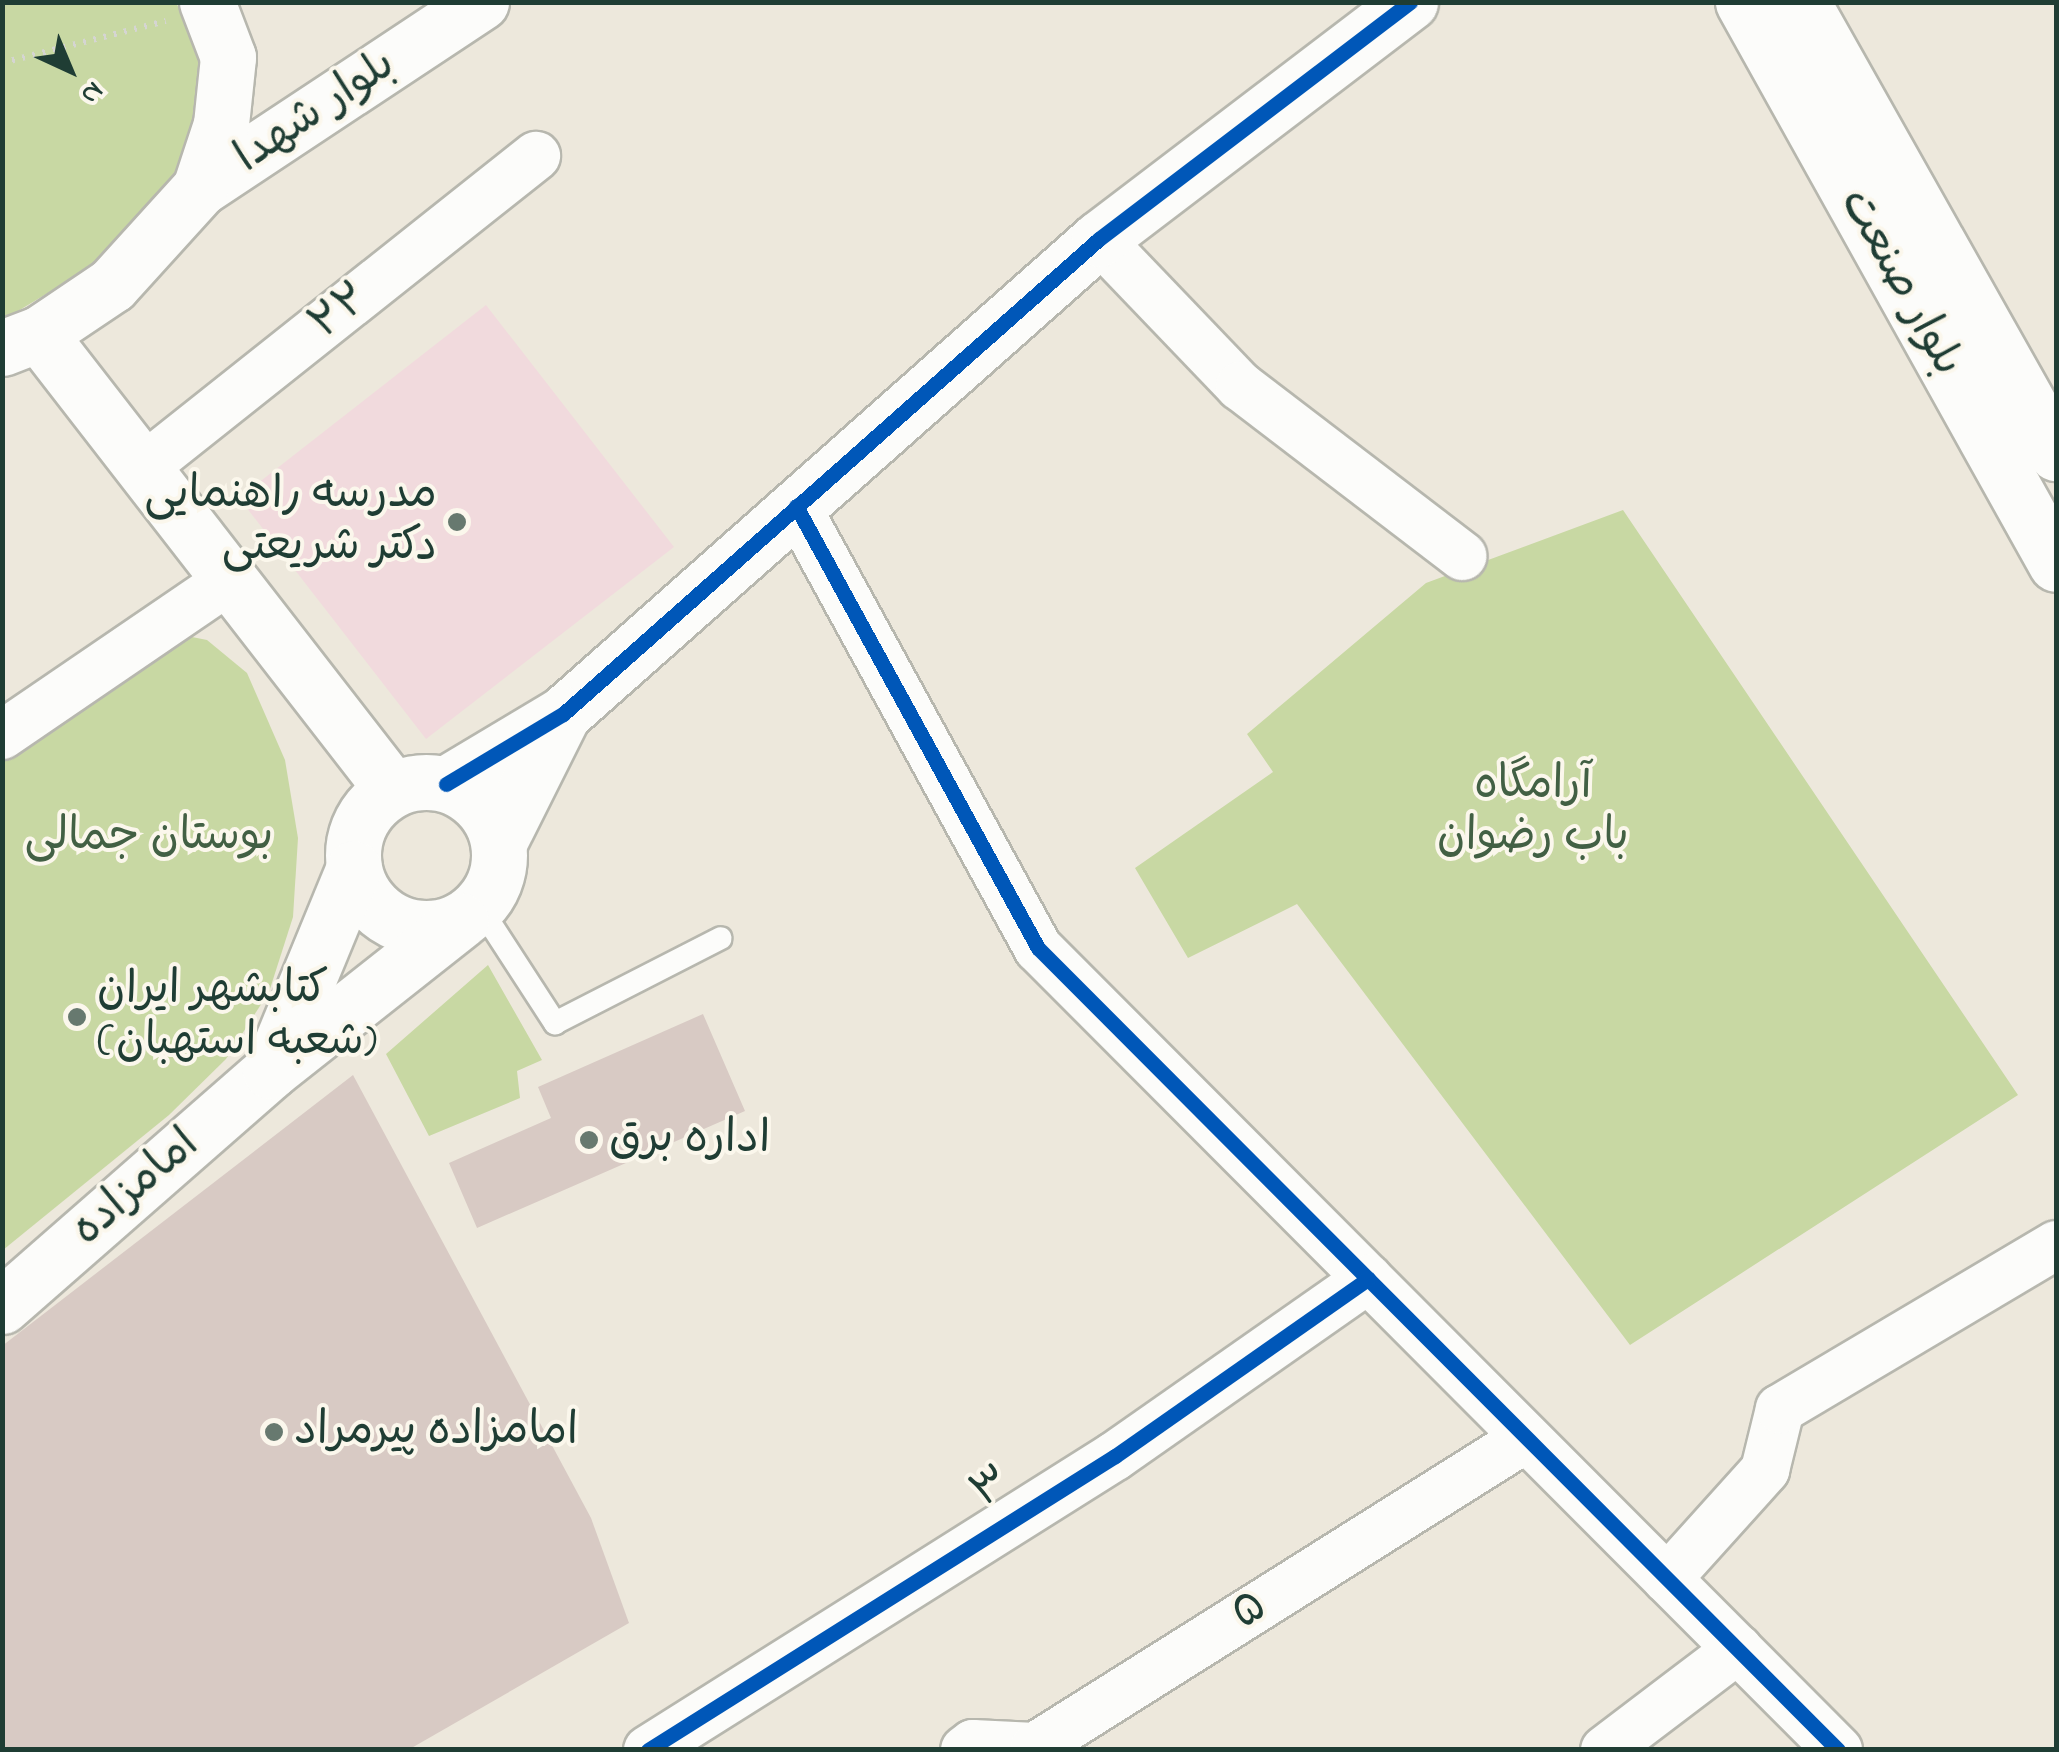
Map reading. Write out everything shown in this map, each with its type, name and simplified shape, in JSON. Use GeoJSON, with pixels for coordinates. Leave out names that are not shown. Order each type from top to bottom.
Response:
{"type":"FeatureCollection","features":[{"type":"Feature","properties":{"kind":"main road","name":"بلوار شهدا"},"geometry":{"type":"LineString","coordinates":[[200,188],[481,2]]}},
{"type":"Feature","properties":{"kind":"main road"},"geometry":{"type":"LineString","coordinates":[[446,784],[564,714],[1099,239],[1410,2]]}},
{"type":"Feature","properties":{"kind":"main road","name":"بلوار صنعت"},"geometry":{"type":"LineString","coordinates":[[1743,2],[2056,564]]}},
{"type":"Feature","properties":{"kind":"main road","name":"بلوار صنعت"},"geometry":{"type":"LineString","coordinates":[[1802,2],[2048,418]]}},
{"type":"Feature","properties":{"kind":"main road"},"geometry":{"type":"LineString","coordinates":[[209,6],[228,57],[221,124],[200,188],[112,285],[21,341],[143,468],[392,789]]}},
{"type":"Feature","properties":{"kind":"main road"},"geometry":{"type":"LineString","coordinates":[[499,842],[564,714]]}},
{"type":"Feature","properties":{"kind":"main road"},"geometry":{"type":"LineString","coordinates":[[270,1072],[354,868],[360,822],[392,789],[414,782],[446,784],[478,801],[499,842],[500,865],[470,913],[416,928],[394,922],[375,908],[354,868]]}},
{"type":"Feature","properties":{"kind":"main road","name":"امامزاده"},"geometry":{"type":"LineString","coordinates":[[2,1306],[270,1072],[470,913]]}},
{"type":"Feature","properties":{"kind":"street","name":"۲۲"},"geometry":{"type":"LineString","coordinates":[[143,468],[536,156]]}},
{"type":"Feature","properties":{"kind":"street"},"geometry":{"type":"LineString","coordinates":[[1099,239],[1240,386],[1462,556]]}},
{"type":"Feature","properties":{"kind":"street"},"geometry":{"type":"LineString","coordinates":[[796,506],[1038,948],[1838,1750]]}},
{"type":"Feature","properties":{"kind":"street"},"geometry":{"type":"LineString","coordinates":[[2,735],[229,580]]}},
{"type":"Feature","properties":{"kind":"street"},"geometry":{"type":"LineString","coordinates":[[1667,1578],[1765,1470],[1780,1410],[2056,1246]]}},
{"type":"Feature","properties":{"kind":"street","name":"۳"},"geometry":{"type":"LineString","coordinates":[[648,1750],[1115,1456],[1368,1279]]}},
{"type":"Feature","properties":{"kind":"street","name":"۵"},"geometry":{"type":"LineString","coordinates":[[987,1748],[1036,1747],[1526,1438]]}},
{"type":"Feature","properties":{"kind":"street"},"geometry":{"type":"LineString","coordinates":[[1605,1750],[1738,1650]]}},
{"type":"Feature","properties":{"kind":"lane"},"geometry":{"type":"LineString","coordinates":[[470,913],[555,1023],[721,938]]}},
{"type":"Feature","properties":{"kind":"path"},"geometry":{"type":"LineString","coordinates":[[2,63],[209,6]]}},
{"type":"Feature","properties":{"kind":"shaded area","name":"مدرسه راهنمایی دکتر شریعتی"},"geometry":{"type":"Polygon","coordinates":[[[486,305],[674,547],[426,739],[239,498],[486,305]]]}},
{"type":"Feature","properties":{"kind":"green space"},"geometry":{"type":"Polygon","coordinates":[[[3,3],[176,3],[201,46],[199,118],[174,188],[121,249],[3,320],[3,3]]]}},
{"type":"Feature","properties":{"kind":"green space","name":"آرامگاه باب رضوان"},"geometry":{"type":"Polygon","coordinates":[[[1623,510],[2018,1095],[1630,1345],[1297,904],[1188,958],[1135,868],[1273,772],[1247,734],[1426,583],[1623,510]]]}},
{"type":"Feature","properties":{"kind":"green space","name":"بوستان جمالی"},"geometry":{"type":"Polygon","coordinates":[[[182,635],[207,640],[247,673],[285,760],[298,838],[293,917],[269,992],[226,1059],[169,1115],[3,1250],[3,755],[182,635]]]}},
{"type":"Feature","properties":{"kind":"green space"},"geometry":{"type":"Polygon","coordinates":[[[488,965],[542,1060],[517,1071],[520,1098],[429,1136],[386,1054],[488,965]]]}},
{"type":"Feature","properties":{"kind":"building","name":"اداره برق"},"geometry":{"type":"Polygon","coordinates":[[[703,1014],[745,1111],[477,1228],[449,1163],[551,1118],[538,1087],[703,1014]]]}},
{"type":"Feature","properties":{"kind":"building","name":"امامزاده پیرمراد"},"geometry":{"type":"Polygon","coordinates":[[[353,1075],[591,1518],[629,1623],[408,1750],[2,1750],[2,1346],[353,1075]]]}},
{"type":"Feature","properties":{"kind":"cycle path"},"geometry":{"type":"LineString","coordinates":[[446,784],[563,714],[1099,239],[1410,2]]}},
{"type":"Feature","properties":{"kind":"cycle path"},"geometry":{"type":"LineString","coordinates":[[796,506],[1038,948],[1838,1750]]}},
{"type":"Feature","properties":{"kind":"cycle path"},"geometry":{"type":"LineString","coordinates":[[648,1750],[1115,1456],[1368,1279]]}},
{"type":"Feature","properties":{"kind":"place","name":"مدرسه راهنمایی دکتر شریعتی"},"geometry":{"type":"Point","coordinates":[457,522]}},
{"type":"Feature","properties":{"kind":"place","name":"کتابشهر ایران (شعبه استهبان)"},"geometry":{"type":"Point","coordinates":[77,1017]}},
{"type":"Feature","properties":{"kind":"place","name":"اداره برق"},"geometry":{"type":"Point","coordinates":[589,1140]}},
{"type":"Feature","properties":{"kind":"place","name":"امامزاده پیرمراد"},"geometry":{"type":"Point","coordinates":[274,1432]}}]}
